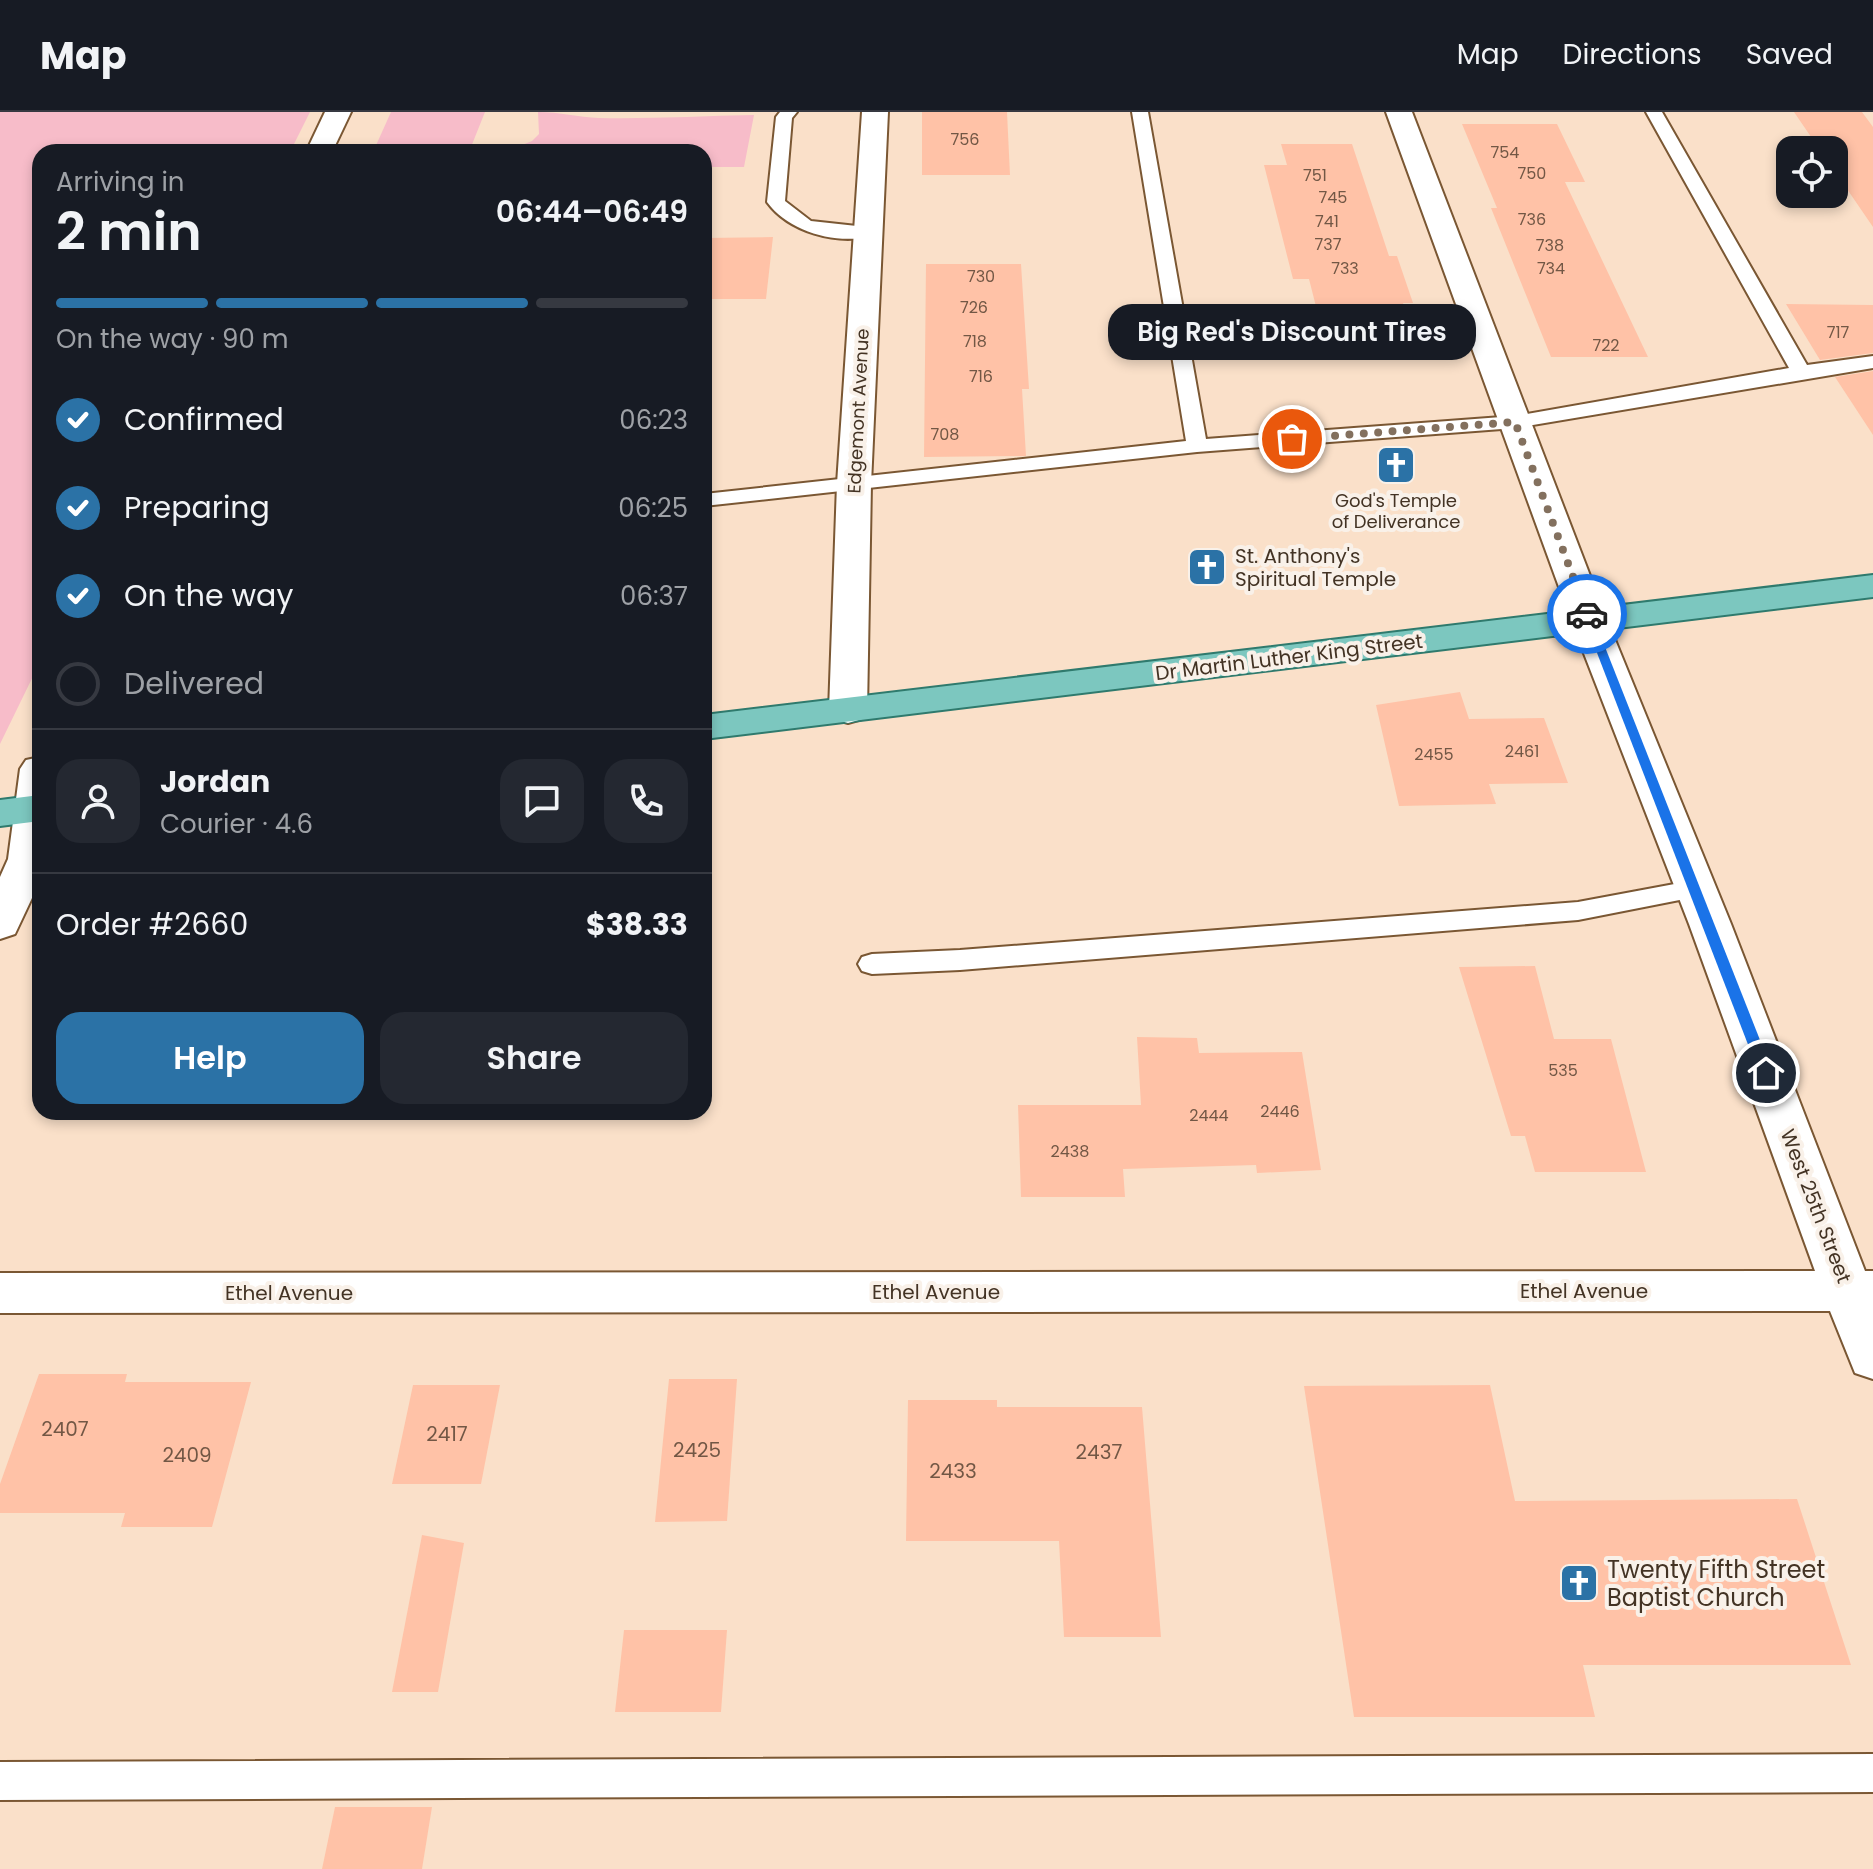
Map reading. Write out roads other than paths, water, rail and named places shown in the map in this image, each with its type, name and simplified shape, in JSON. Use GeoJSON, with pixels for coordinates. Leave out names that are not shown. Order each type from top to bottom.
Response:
{"type":"FeatureCollection","features":[{"type":"Feature","properties":{"kind":"main road","name":"Dr Martin Luther King Street"},"geometry":{"type":"LineString","coordinates":[[712,726],[1873,586]]}},
{"type":"Feature","properties":{"kind":"street"},"geometry":{"type":"LineString","coordinates":[[323,144],[338,112]]}},
{"type":"Feature","properties":{"kind":"street","name":"Edgemont Avenue"},"geometry":{"type":"LineString","coordinates":[[848,711],[854,484],[875,112]]}},
{"type":"Feature","properties":{"kind":"street","name":"West 25th Street"},"geometry":{"type":"LineString","coordinates":[[1399,112],[1589,620],[1860,1291],[1873,1358]]}},
{"type":"Feature","properties":{"kind":"street"},"geometry":{"type":"LineString","coordinates":[[0,924],[29,859],[25,810],[32,791]]}},
{"type":"Feature","properties":{"kind":"street","name":"Ethel Avenue"},"geometry":{"type":"LineString","coordinates":[[0,1293],[1860,1291]]}},
{"type":"Feature","properties":{"kind":"lane"},"geometry":{"type":"LineString","coordinates":[[789,112],[784,117],[776,202],[787,217],[800,223],[833,231],[866,232]]}},
{"type":"Feature","properties":{"kind":"lane"},"geometry":{"type":"LineString","coordinates":[[1140,112],[1197,446]]}},
{"type":"Feature","properties":{"kind":"lane"},"geometry":{"type":"LineString","coordinates":[[1654,112],[1801,372]]}},
{"type":"Feature","properties":{"kind":"lane"},"geometry":{"type":"LineString","coordinates":[[712,499],[1197,446],[1515,422],[1873,362]]}},
{"type":"Feature","properties":{"kind":"lane"},"geometry":{"type":"LineString","coordinates":[[872,964],[960,960],[1578,911],[1696,889]]}},
{"type":"Feature","properties":{"kind":"lane"},"geometry":{"type":"LineString","coordinates":[[0,1781],[1873,1773]]}},
{"type":"Feature","properties":{"kind":"place","name":"Big Red's Discount Tires"},"geometry":{"type":"Point","coordinates":[1292,439]}},
{"type":"Feature","properties":{"kind":"place","name":"God's Temple of Deliverance"},"geometry":{"type":"Point","coordinates":[1396,465]}},
{"type":"Feature","properties":{"kind":"place","name":"St. Anthony's Spiritual Temple"},"geometry":{"type":"Point","coordinates":[1207,567]}},
{"type":"Feature","properties":{"kind":"place","name":"Twenty Fifth Street Baptist Church"},"geometry":{"type":"Point","coordinates":[1579,1583]}}]}
